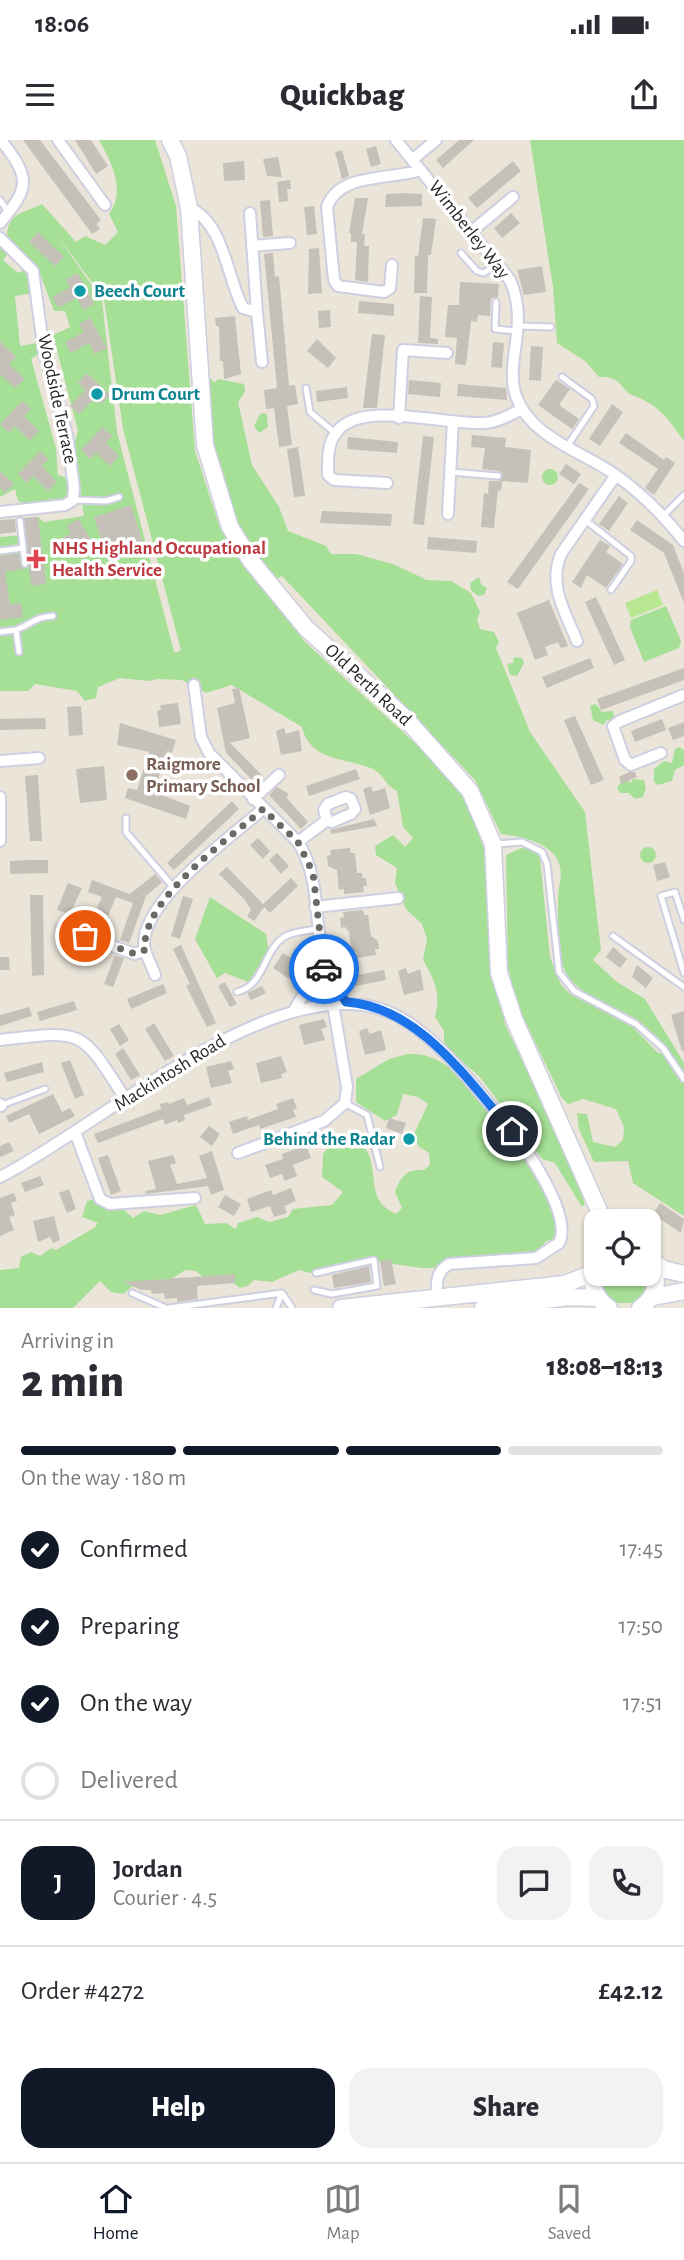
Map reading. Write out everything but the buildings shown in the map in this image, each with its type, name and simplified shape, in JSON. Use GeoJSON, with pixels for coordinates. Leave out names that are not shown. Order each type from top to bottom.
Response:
{"type":"FeatureCollection","features":[{"type":"Feature","properties":{"kind":"main road","name":"Old Perth Road"},"geometry":{"type":"LineString","coordinates":[[170,140],[178,156],[189,208],[205,445],[230,527],[251,561],[306,628],[406,719],[460,779],[478,807],[493,844],[499,973],[514,1019],[598,1209]]}},
{"type":"Feature","properties":{"kind":"main road"},"geometry":{"type":"LineString","coordinates":[[661,1268],[684,1274]]}},
{"type":"Feature","properties":{"kind":"main road"},"geometry":{"type":"LineString","coordinates":[[341,1308],[565,1284],[584,1274]]}},
{"type":"Feature","properties":{"kind":"main road"},"geometry":{"type":"LineString","coordinates":[[593,1286],[603,1303]]}},
{"type":"Feature","properties":{"kind":"main road"},"geometry":{"type":"LineString","coordinates":[[653,1297],[654,1286]]}},
{"type":"Feature","properties":{"kind":"main road"},"geometry":{"type":"LineString","coordinates":[[640,1308],[653,1297],[684,1291]]}},
{"type":"Feature","properties":{"kind":"main road"},"geometry":{"type":"LineString","coordinates":[[436,1297],[441,1305],[468,1302],[484,1308],[546,1300],[603,1303]]}},
{"type":"Feature","properties":{"kind":"street"},"geometry":{"type":"LineString","coordinates":[[0,223],[24,188],[22,168],[1,140]]}},
{"type":"Feature","properties":{"kind":"street"},"geometry":{"type":"LineString","coordinates":[[58,140],[105,205]]}},
{"type":"Feature","properties":{"kind":"street","name":"Wimberley Way"},"geometry":{"type":"LineString","coordinates":[[396,140],[499,265],[515,292],[520,328],[513,383],[522,409],[538,431],[568,445],[616,475],[664,515],[684,541]]}},
{"type":"Feature","properties":{"kind":"street"},"geometry":{"type":"LineString","coordinates":[[412,160],[436,140]]}},
{"type":"Feature","properties":{"kind":"street"},"geometry":{"type":"LineString","coordinates":[[392,265],[390,288],[384,292],[338,286],[334,280],[327,207],[331,198],[346,185],[421,170]]}},
{"type":"Feature","properties":{"kind":"street"},"geometry":{"type":"LineString","coordinates":[[472,231],[513,198]]}},
{"type":"Feature","properties":{"kind":"street"},"geometry":{"type":"LineString","coordinates":[[189,208],[200,212],[211,225],[243,308],[257,312]]}},
{"type":"Feature","properties":{"kind":"street"},"geometry":{"type":"LineString","coordinates":[[250,213],[262,362]]}},
{"type":"Feature","properties":{"kind":"street","name":"Woodside Terrace"},"geometry":{"type":"LineString","coordinates":[[0,238],[33,271],[44,352],[67,435],[74,488],[72,500]]}},
{"type":"Feature","properties":{"kind":"street"},"geometry":{"type":"LineString","coordinates":[[252,246],[290,243]]}},
{"type":"Feature","properties":{"kind":"street"},"geometry":{"type":"LineString","coordinates":[[399,418],[403,349],[447,353]]}},
{"type":"Feature","properties":{"kind":"street"},"geometry":{"type":"LineString","coordinates":[[387,483],[334,480],[328,475],[330,446],[335,433],[356,418],[370,415],[484,424],[522,409]]}},
{"type":"Feature","properties":{"kind":"street"},"geometry":{"type":"LineString","coordinates":[[448,514],[453,421]]}},
{"type":"Feature","properties":{"kind":"street"},"geometry":{"type":"LineString","coordinates":[[577,641],[554,579],[561,554],[616,475]]}},
{"type":"Feature","properties":{"kind":"street"},"geometry":{"type":"LineString","coordinates":[[0,512],[65,505],[72,500]]}},
{"type":"Feature","properties":{"kind":"street"},"geometry":{"type":"LineString","coordinates":[[194,685],[201,737],[209,753],[298,842],[313,873],[318,929],[328,979],[346,1002],[370,1005],[401,1018],[440,1051],[512,1131],[533,1163],[560,1217],[562,1239],[545,1255],[525,1260],[449,1264],[440,1271],[436,1297]]}},
{"type":"Feature","properties":{"kind":"street"},"geometry":{"type":"LineString","coordinates":[[661,753],[631,765],[625,760],[613,726],[620,720],[684,695]]}},
{"type":"Feature","properties":{"kind":"street"},"geometry":{"type":"LineString","coordinates":[[0,761],[39,758]]}},
{"type":"Feature","properties":{"kind":"street"},"geometry":{"type":"LineString","coordinates":[[253,799],[279,775]]}},
{"type":"Feature","properties":{"kind":"street"},"geometry":{"type":"LineString","coordinates":[[0,797],[0,841]]}},
{"type":"Feature","properties":{"kind":"street"},"geometry":{"type":"LineString","coordinates":[[155,975],[145,950],[146,926],[174,888],[263,809]]}},
{"type":"Feature","properties":{"kind":"street"},"geometry":{"type":"LineString","coordinates":[[298,842],[327,820]]}},
{"type":"Feature","properties":{"kind":"street"},"geometry":{"type":"LineString","coordinates":[[316,907],[398,898]]}},
{"type":"Feature","properties":{"kind":"street"},"geometry":{"type":"LineString","coordinates":[[62,928],[135,954],[145,950]]}},
{"type":"Feature","properties":{"kind":"street"},"geometry":{"type":"LineString","coordinates":[[293,1012],[323,963]]}},
{"type":"Feature","properties":{"kind":"street","name":"Mackintosh Road"},"geometry":{"type":"LineString","coordinates":[[0,1177],[232,1035],[293,1012],[346,1002]]}},
{"type":"Feature","properties":{"kind":"street"},"geometry":{"type":"LineString","coordinates":[[238,1153],[324,1121],[345,1103],[347,1087],[333,1004]]}},
{"type":"Feature","properties":{"kind":"street"},"geometry":{"type":"LineString","coordinates":[[0,1040],[58,1033],[81,1039],[93,1048],[126,1100]]}},
{"type":"Feature","properties":{"kind":"street"},"geometry":{"type":"LineString","coordinates":[[75,1132],[100,1199],[110,1204],[195,1198]]}},
{"type":"Feature","properties":{"kind":"lane"},"geometry":{"type":"LineString","coordinates":[[0,200],[9,213]]}},
{"type":"Feature","properties":{"kind":"lane"},"geometry":{"type":"LineString","coordinates":[[461,253],[477,271],[483,273],[499,265]]}},
{"type":"Feature","properties":{"kind":"lane"},"geometry":{"type":"LineString","coordinates":[[496,302],[495,329],[551,327]]}},
{"type":"Feature","properties":{"kind":"lane"},"geometry":{"type":"LineString","coordinates":[[562,377],[593,398],[594,406],[568,445]]}},
{"type":"Feature","properties":{"kind":"lane"},"geometry":{"type":"LineString","coordinates":[[306,388],[310,412],[335,433]]}},
{"type":"Feature","properties":{"kind":"lane"},"geometry":{"type":"LineString","coordinates":[[450,472],[498,476]]}},
{"type":"Feature","properties":{"kind":"lane"},"geometry":{"type":"LineString","coordinates":[[664,515],[684,495]]}},
{"type":"Feature","properties":{"kind":"lane"},"geometry":{"type":"LineString","coordinates":[[72,500],[106,501],[119,497]]}},
{"type":"Feature","properties":{"kind":"lane"},"geometry":{"type":"LineString","coordinates":[[584,519],[631,555],[631,561],[611,590]]}},
{"type":"Feature","properties":{"kind":"lane"},"geometry":{"type":"LineString","coordinates":[[20,521],[25,564]]}},
{"type":"Feature","properties":{"kind":"lane"},"geometry":{"type":"LineString","coordinates":[[0,551],[23,548]]}},
{"type":"Feature","properties":{"kind":"lane"},"geometry":{"type":"LineString","coordinates":[[0,632],[25,627],[33,619],[53,616]]}},
{"type":"Feature","properties":{"kind":"lane"},"geometry":{"type":"LineString","coordinates":[[16,630],[19,652]]}},
{"type":"Feature","properties":{"kind":"lane"},"geometry":{"type":"LineString","coordinates":[[126,818],[126,832],[174,888]]}},
{"type":"Feature","properties":{"kind":"lane"},"geometry":{"type":"LineString","coordinates":[[493,844],[522,842],[542,852],[547,864],[559,972],[574,991],[636,1024],[663,1048],[684,1079]]}},
{"type":"Feature","properties":{"kind":"lane"},"geometry":{"type":"LineString","coordinates":[[684,920],[676,892],[661,897],[684,973]]}},
{"type":"Feature","properties":{"kind":"lane"},"geometry":{"type":"LineString","coordinates":[[237,992],[248,989],[256,981],[282,938],[318,929]]}},
{"type":"Feature","properties":{"kind":"lane"},"geometry":{"type":"LineString","coordinates":[[613,936],[684,987]]}},
{"type":"Feature","properties":{"kind":"lane"},"geometry":{"type":"LineString","coordinates":[[0,1105],[45,1089]]}},
{"type":"Feature","properties":{"kind":"lane"},"geometry":{"type":"LineString","coordinates":[[345,1103],[367,1115],[380,1167]]}},
{"type":"Feature","properties":{"kind":"lane"},"geometry":{"type":"LineString","coordinates":[[314,1290],[332,1294],[377,1286],[374,1260],[316,1273]]}},
{"type":"Feature","properties":{"kind":"lane"},"geometry":{"type":"LineString","coordinates":[[132,1293],[167,1308],[282,1293]]}},
{"type":"Feature","properties":{"kind":"lane"},"geometry":{"type":"LineString","coordinates":[[276,1308],[282,1293]]}},
{"type":"Feature","properties":{"kind":"lane"},"geometry":{"type":"LineString","coordinates":[[282,1293],[292,1308]]}},
{"type":"Feature","properties":{"kind":"lane"},"geometry":{"type":"LineString","coordinates":[[518,1308],[546,1300]]}},
{"type":"Feature","properties":{"kind":"green space"},"geometry":{"type":"Polygon","coordinates":[[[99,140],[155,140],[176,206],[195,451],[220,528],[304,641],[453,778],[469,807],[488,860],[489,964],[506,1027],[559,1136],[585,1204],[582,1207],[555,1163],[542,1159],[479,1076],[444,1046],[444,1031],[435,1017],[436,988],[423,960],[427,939],[422,924],[406,909],[395,883],[397,868],[376,855],[375,846],[393,835],[405,847],[413,838],[403,827],[397,791],[376,771],[321,753],[306,738],[302,727],[232,685],[206,693],[182,680],[120,678],[98,687],[96,698],[85,701],[77,691],[35,684],[28,691],[0,691],[0,537],[25,535],[23,518],[38,517],[44,522],[84,516],[74,444],[78,431],[53,335],[70,327],[65,311],[54,311],[39,271],[7,235],[8,227],[19,214],[42,204],[76,242],[85,236],[105,245],[118,232],[109,214],[114,205],[117,187],[112,167],[99,140]],[[52,228],[102,300],[117,432],[174,652],[178,652],[181,650],[123,429],[104,299],[52,228]]]}},
{"type":"Feature","properties":{"kind":"green space"},"geometry":{"type":"Polygon","coordinates":[[[530,140],[684,140],[684,441],[656,408],[628,392],[617,381],[599,377],[585,361],[557,343],[553,287],[530,140]]]}},
{"type":"Feature","properties":{"kind":"green space"},"geometry":{"type":"Polygon","coordinates":[[[0,244],[9,252],[3,260],[18,273],[24,270],[30,277],[33,293],[15,296],[20,346],[37,343],[40,353],[31,359],[56,448],[58,475],[65,477],[69,493],[64,499],[25,504],[18,501],[15,489],[0,497],[0,244]]]}},
{"type":"Feature","properties":{"kind":"green space"},"geometry":{"type":"Polygon","coordinates":[[[210,378],[215,383],[218,379],[244,384],[245,392],[238,402],[252,465],[279,507],[288,531],[326,546],[331,554],[356,554],[393,564],[427,580],[451,581],[471,593],[480,612],[477,619],[480,629],[494,632],[499,642],[496,648],[530,732],[585,812],[601,950],[593,960],[617,982],[645,999],[684,1063],[684,1216],[633,1183],[628,1161],[594,1162],[579,1129],[577,1113],[587,1114],[593,1142],[615,1147],[623,1140],[624,1127],[616,1109],[583,1099],[568,1104],[562,1098],[519,1009],[508,968],[506,855],[524,847],[537,853],[540,859],[550,957],[561,985],[571,995],[631,1025],[658,1053],[668,1054],[640,1022],[586,992],[568,976],[560,950],[558,896],[561,875],[555,856],[531,840],[501,834],[475,780],[282,576],[276,579],[256,568],[214,474],[205,382],[210,378]]]}},
{"type":"Feature","properties":{"kind":"green space"},"geometry":{"type":"Polygon","coordinates":[[[260,414],[267,415],[268,427],[259,433],[254,426],[260,414]]]}},
{"type":"Feature","properties":{"kind":"green space"},"geometry":{"type":"Polygon","coordinates":[[[550,469],[556,471],[556,483],[550,485],[544,483],[542,477],[544,471],[550,469]]]}},
{"type":"Feature","properties":{"kind":"green space"},"geometry":{"type":"Polygon","coordinates":[[[479,577],[481,584],[487,588],[484,595],[478,596],[471,590],[470,583],[479,577]]]}},
{"type":"Feature","properties":{"kind":"green space"},"geometry":{"type":"Polygon","coordinates":[[[657,590],[663,605],[631,618],[625,603],[657,590]]]}},
{"type":"Feature","properties":{"kind":"green space"},"geometry":{"type":"Polygon","coordinates":[[[666,606],[681,641],[679,648],[644,662],[630,627],[631,620],[666,606]]]}},
{"type":"Feature","properties":{"kind":"green space"},"geometry":{"type":"Polygon","coordinates":[[[514,657],[522,658],[524,663],[517,676],[510,675],[507,664],[513,663],[514,657]]]}},
{"type":"Feature","properties":{"kind":"green space"},"geometry":{"type":"Polygon","coordinates":[[[596,704],[602,712],[613,711],[614,720],[607,720],[603,725],[593,720],[590,706],[596,704]]]}},
{"type":"Feature","properties":{"kind":"green space"},"geometry":{"type":"Polygon","coordinates":[[[679,747],[684,750],[684,765],[675,770],[672,781],[658,785],[654,782],[654,769],[664,761],[672,763],[675,749],[679,747]]]}},
{"type":"Feature","properties":{"kind":"green space"},"geometry":{"type":"Polygon","coordinates":[[[624,778],[631,783],[633,779],[644,780],[646,788],[643,797],[635,799],[629,793],[620,793],[617,788],[624,778]]]}},
{"type":"Feature","properties":{"kind":"green space"},"geometry":{"type":"Polygon","coordinates":[[[645,847],[651,847],[656,855],[654,861],[645,863],[640,858],[640,852],[645,847]]]}},
{"type":"Feature","properties":{"kind":"green space"},"geometry":{"type":"Polygon","coordinates":[[[210,897],[266,934],[269,953],[248,982],[225,973],[217,978],[195,939],[210,897]]]}},
{"type":"Feature","properties":{"kind":"green space"},"geometry":{"type":"Polygon","coordinates":[[[408,1054],[431,1057],[439,1061],[467,1084],[516,1141],[541,1179],[548,1193],[558,1229],[553,1240],[546,1241],[538,1252],[449,1261],[436,1268],[365,1260],[338,1271],[327,1268],[310,1273],[299,1270],[272,1282],[254,1280],[248,1286],[240,1288],[231,1281],[209,1282],[196,1271],[185,1270],[173,1278],[173,1286],[133,1286],[123,1294],[111,1292],[100,1281],[73,1308],[0,1308],[0,1270],[19,1268],[21,1257],[31,1252],[40,1256],[51,1248],[56,1250],[94,1228],[98,1223],[82,1217],[87,1201],[95,1199],[108,1211],[122,1208],[133,1218],[144,1211],[160,1215],[196,1205],[205,1224],[226,1223],[236,1229],[238,1223],[257,1217],[269,1222],[288,1217],[293,1209],[332,1205],[343,1192],[322,1177],[323,1154],[341,1132],[357,1137],[370,1159],[378,1199],[396,1214],[402,1208],[395,1192],[402,1178],[408,1172],[424,1170],[430,1165],[429,1153],[418,1146],[414,1134],[428,1104],[418,1097],[403,1094],[397,1115],[385,1121],[356,1102],[356,1079],[389,1059],[408,1054]]]}},
{"type":"Feature","properties":{"kind":"green space"},"geometry":{"type":"Polygon","coordinates":[[[603,1286],[648,1286],[647,1292],[634,1303],[617,1303],[604,1292],[603,1286]]]}},
{"type":"Feature","properties":{"kind":"way so far"},"geometry":{"type":"LineString","coordinates":[[85,936],[135,954],[145,950],[146,926],[163,900],[263,809],[298,842],[313,873],[324,969]]}},
{"type":"Feature","properties":{"kind":"place","name":"Beech Court"},"geometry":{"type":"Point","coordinates":[80,291]}},
{"type":"Feature","properties":{"kind":"place","name":"Drum Court"},"geometry":{"type":"Point","coordinates":[97,394]}},
{"type":"Feature","properties":{"kind":"place","name":"NHS Highland Occupational Health Service"},"geometry":{"type":"Point","coordinates":[36,559]}},
{"type":"Feature","properties":{"kind":"place","name":"Raigmore Primary School"},"geometry":{"type":"Point","coordinates":[132,775]}},
{"type":"Feature","properties":{"kind":"place","name":"Behind the Radar"},"geometry":{"type":"Point","coordinates":[409,1139]}},
{"type":"Feature","properties":{"kind":"route"},"geometry":{"type":"LineString","coordinates":[[324,969],[328,979],[346,1002],[384,1010],[401,1018],[423,1035],[512,1131]]}}]}
